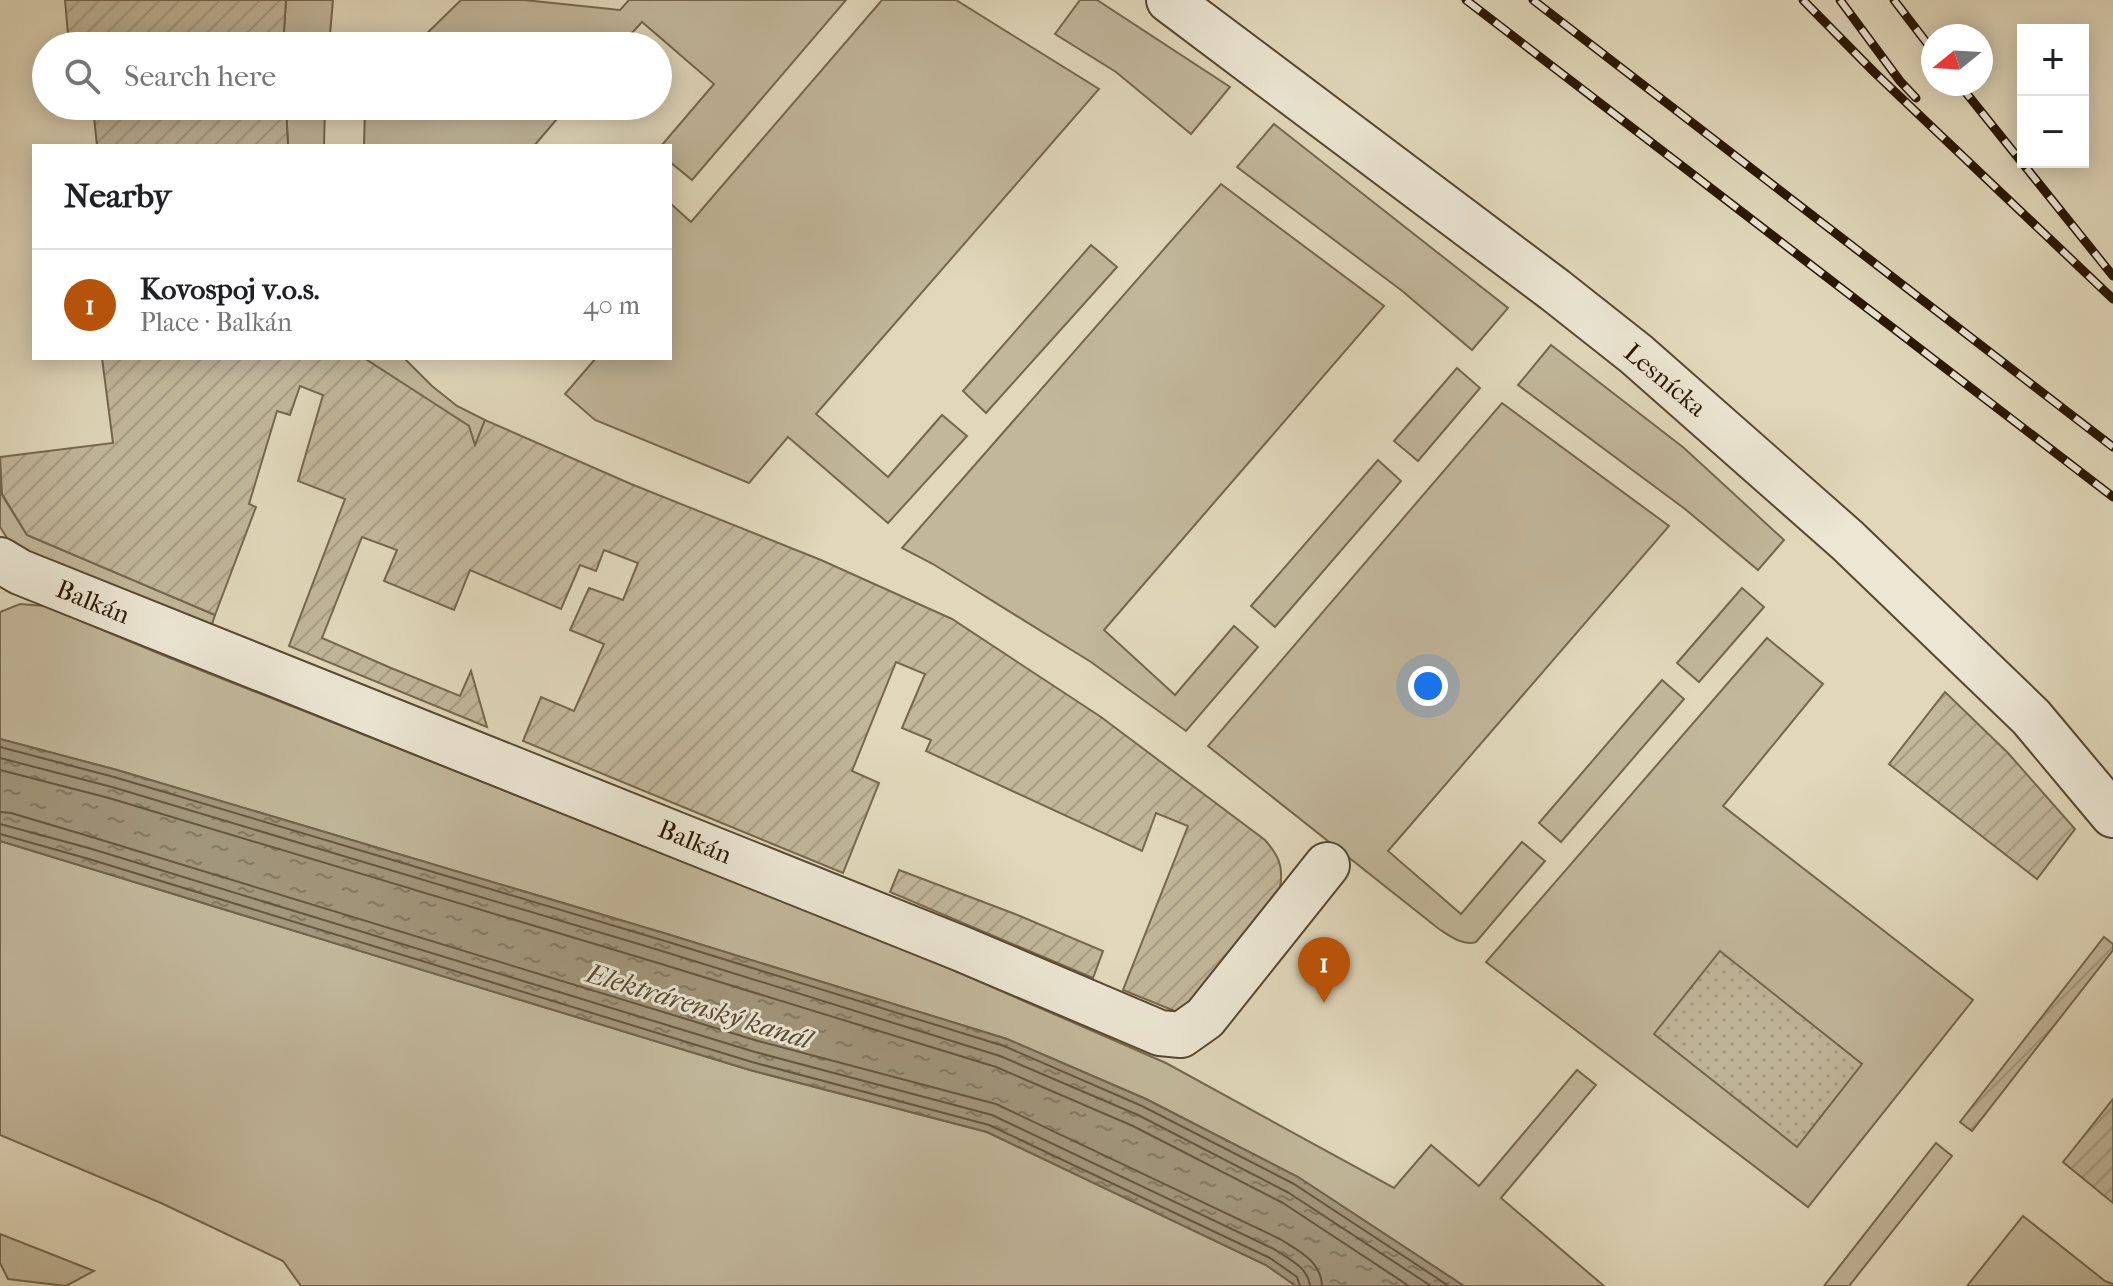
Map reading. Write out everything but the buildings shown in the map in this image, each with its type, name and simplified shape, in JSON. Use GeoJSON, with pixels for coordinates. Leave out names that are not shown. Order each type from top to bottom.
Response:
{"type":"FeatureCollection","features":[{"type":"Feature","properties":{"kind":"street","name":"Lesnícka"},"geometry":{"type":"LineString","coordinates":[[1169,0],[1636,354],[1847,540],[2031,717],[2113,815]]}},
{"type":"Feature","properties":{"kind":"street","name":"Balkán"},"geometry":{"type":"LineString","coordinates":[[0,560],[20,572],[834,898],[1160,1033],[1181,1035],[1205,1018],[1327,865]]}},
{"type":"Feature","properties":{"kind":"shaded area"},"geometry":{"type":"Polygon","coordinates":[[[65,0],[286,0],[284,32],[68,32],[65,0]]]}},
{"type":"Feature","properties":{"kind":"shaded area"},"geometry":{"type":"Polygon","coordinates":[[[286,0],[333,0],[330,32],[284,32],[286,0]]]}},
{"type":"Feature","properties":{"kind":"shaded area"},"geometry":{"type":"Polygon","coordinates":[[[461,0],[524,0],[620,10],[629,0],[846,0],[692,180],[672,164],[672,144],[663,144],[714,84],[672,48],[672,32],[654,32],[642,22],[633,32],[428,32],[461,0]]]}},
{"type":"Feature","properties":{"kind":"shaded area"},"geometry":{"type":"Polygon","coordinates":[[[882,0],[956,0],[1099,89],[816,414],[888,477],[942,415],[967,436],[888,523],[788,437],[749,483],[595,420],[565,394],[594,360],[672,360],[672,205],[691,222],[882,0]]]}},
{"type":"Feature","properties":{"kind":"shaded area"},"geometry":{"type":"Polygon","coordinates":[[[1080,0],[1097,0],[1230,87],[1191,134],[1116,72],[1055,34],[1080,0]]]}},
{"type":"Feature","properties":{"kind":"shaded area"},"geometry":{"type":"Polygon","coordinates":[[[94,120],[287,120],[288,144],[97,144],[94,120]]]}},
{"type":"Feature","properties":{"kind":"shaded area"},"geometry":{"type":"Polygon","coordinates":[[[287,120],[325,120],[324,144],[288,144],[287,120]]]}},
{"type":"Feature","properties":{"kind":"shaded area"},"geometry":{"type":"Polygon","coordinates":[[[365,120],[556,120],[536,144],[364,144],[365,120]]]}},
{"type":"Feature","properties":{"kind":"shaded area"},"geometry":{"type":"Polygon","coordinates":[[[1274,124],[1508,308],[1472,350],[1401,290],[1237,167],[1274,124]]]}},
{"type":"Feature","properties":{"kind":"shaded area"},"geometry":{"type":"Polygon","coordinates":[[[1221,184],[1384,306],[1104,630],[1175,695],[1234,626],[1258,647],[1186,731],[1091,662],[902,548],[1221,184]]]}},
{"type":"Feature","properties":{"kind":"shaded area"},"geometry":{"type":"Polygon","coordinates":[[[1091,245],[1117,267],[986,413],[963,391],[1091,245]]]}},
{"type":"Feature","properties":{"kind":"shaded area"},"geometry":{"type":"Polygon","coordinates":[[[1551,345],[1684,448],[1784,540],[1758,570],[1685,509],[1518,385],[1551,345]]]}},
{"type":"Feature","properties":{"kind":"shaded area"},"geometry":{"type":"Polygon","coordinates":[[[102,360],[367,360],[469,426],[475,445],[485,420],[631,484],[821,560],[952,619],[1101,717],[1265,840],[1279,861],[1280,887],[1182,1014],[1123,990],[1188,826],[1156,813],[1142,851],[926,751],[931,740],[902,728],[925,674],[896,662],[852,771],[879,783],[843,873],[523,741],[541,697],[574,711],[604,644],[570,630],[589,588],[623,600],[638,563],[604,550],[596,571],[580,565],[561,609],[470,570],[454,610],[384,581],[397,550],[362,537],[322,638],[460,696],[471,671],[487,727],[289,646],[345,499],[298,481],[323,395],[300,386],[290,415],[277,411],[249,504],[256,507],[215,615],[27,535],[2,494],[0,457],[113,443],[102,360]]]}},
{"type":"Feature","properties":{"kind":"shaded area"},"geometry":{"type":"Polygon","coordinates":[[[367,360],[406,360],[457,406],[485,420],[475,446],[367,360]]]}},
{"type":"Feature","properties":{"kind":"shaded area"},"geometry":{"type":"Polygon","coordinates":[[[1457,368],[1480,388],[1418,461],[1394,441],[1457,368]]]}},
{"type":"Feature","properties":{"kind":"shaded area"},"geometry":{"type":"Polygon","coordinates":[[[1502,403],[1669,526],[1388,851],[1461,914],[1522,842],[1545,861],[1476,942],[1466,943],[1439,929],[1208,746],[1502,403]]]}},
{"type":"Feature","properties":{"kind":"shaded area"},"geometry":{"type":"Polygon","coordinates":[[[1378,460],[1401,481],[1275,627],[1251,606],[1378,460]]]}},
{"type":"Feature","properties":{"kind":"shaded area"},"geometry":{"type":"Polygon","coordinates":[[[0,473],[2,495],[27,535],[215,615],[210,630],[23,550],[7,538],[0,527],[0,473]]]}},
{"type":"Feature","properties":{"kind":"shaded area"},"geometry":{"type":"Polygon","coordinates":[[[1742,588],[1764,607],[1699,682],[1677,663],[1742,588]]]}},
{"type":"Feature","properties":{"kind":"shaded area"},"geometry":{"type":"Polygon","coordinates":[[[20,604],[45,606],[907,950],[1166,1063],[1394,1188],[1431,1145],[1479,1186],[1577,1070],[1596,1085],[1501,1198],[1604,1286],[1464,1286],[1298,1177],[1146,1099],[1007,1039],[117,770],[0,739],[0,612],[20,604]]]}},
{"type":"Feature","properties":{"kind":"shaded area"},"geometry":{"type":"Polygon","coordinates":[[[1767,638],[1823,684],[1723,806],[1973,1000],[1808,1207],[1486,962],[1767,638]]]}},
{"type":"Feature","properties":{"kind":"shaded area"},"geometry":{"type":"Polygon","coordinates":[[[1662,680],[1684,699],[1561,842],[1539,823],[1662,680]]]}},
{"type":"Feature","properties":{"kind":"shaded area"},"geometry":{"type":"Polygon","coordinates":[[[1945,692],[2008,753],[2075,829],[2037,879],[1889,764],[1945,692]]]}},
{"type":"Feature","properties":{"kind":"shaded area"},"geometry":{"type":"Polygon","coordinates":[[[0,841],[750,1070],[987,1132],[1266,1265],[1296,1286],[301,1286],[283,1261],[161,1203],[0,1135],[0,841]]]}},
{"type":"Feature","properties":{"kind":"shaded area"},"geometry":{"type":"Polygon","coordinates":[[[899,870],[1103,951],[1093,978],[890,892],[899,870]]]}},
{"type":"Feature","properties":{"kind":"shaded area"},"geometry":{"type":"Polygon","coordinates":[[[2104,937],[2113,944],[2113,950],[1972,1131],[1960,1122],[2104,937]]]}},
{"type":"Feature","properties":{"kind":"shaded area"},"geometry":{"type":"Polygon","coordinates":[[[1720,951],[1862,1064],[1797,1147],[1654,1034],[1720,951]]]}},
{"type":"Feature","properties":{"kind":"shaded area"},"geometry":{"type":"Polygon","coordinates":[[[2113,1099],[2113,1203],[2063,1162],[2113,1099]]]}},
{"type":"Feature","properties":{"kind":"shaded area"},"geometry":{"type":"Polygon","coordinates":[[[1936,1143],[1952,1156],[1849,1286],[1824,1286],[1936,1143]]]}},
{"type":"Feature","properties":{"kind":"shaded area"},"geometry":{"type":"Polygon","coordinates":[[[2023,1216],[2105,1281],[2113,1284],[2113,1286],[1967,1286],[2023,1216]]]}},
{"type":"Feature","properties":{"kind":"shaded area"},"geometry":{"type":"Polygon","coordinates":[[[0,1234],[94,1271],[66,1286],[8,1279],[0,1263],[0,1234]]]}},
{"type":"Feature","properties":{"kind":"water","name":"Elektrárenský kanál"},"geometry":{"type":"Polygon","coordinates":[[[0,739],[117,770],[1007,1039],[1146,1099],[1298,1177],[1464,1286],[1296,1286],[1266,1265],[987,1132],[750,1070],[0,841],[0,739]]]}},
{"type":"Feature","properties":{"kind":"railway"},"geometry":{"type":"LineString","coordinates":[[1466,0],[2113,497]]}},
{"type":"Feature","properties":{"kind":"railway"},"geometry":{"type":"LineString","coordinates":[[1533,0],[2113,447]]}},
{"type":"Feature","properties":{"kind":"railway"},"geometry":{"type":"LineString","coordinates":[[1803,0],[1874,72],[2113,299]]}},
{"type":"Feature","properties":{"kind":"railway"},"geometry":{"type":"LineString","coordinates":[[1840,0],[1916,98]]}},
{"type":"Feature","properties":{"kind":"railway"},"geometry":{"type":"LineString","coordinates":[[1894,0],[1921,35]]}},
{"type":"Feature","properties":{"kind":"railway"},"geometry":{"type":"LineString","coordinates":[[1969,96],[2113,276]]}},
{"type":"Feature","properties":{"kind":"place","name":"Kovospoj v.o.s."},"geometry":{"type":"Point","coordinates":[1324,1003]}}]}
